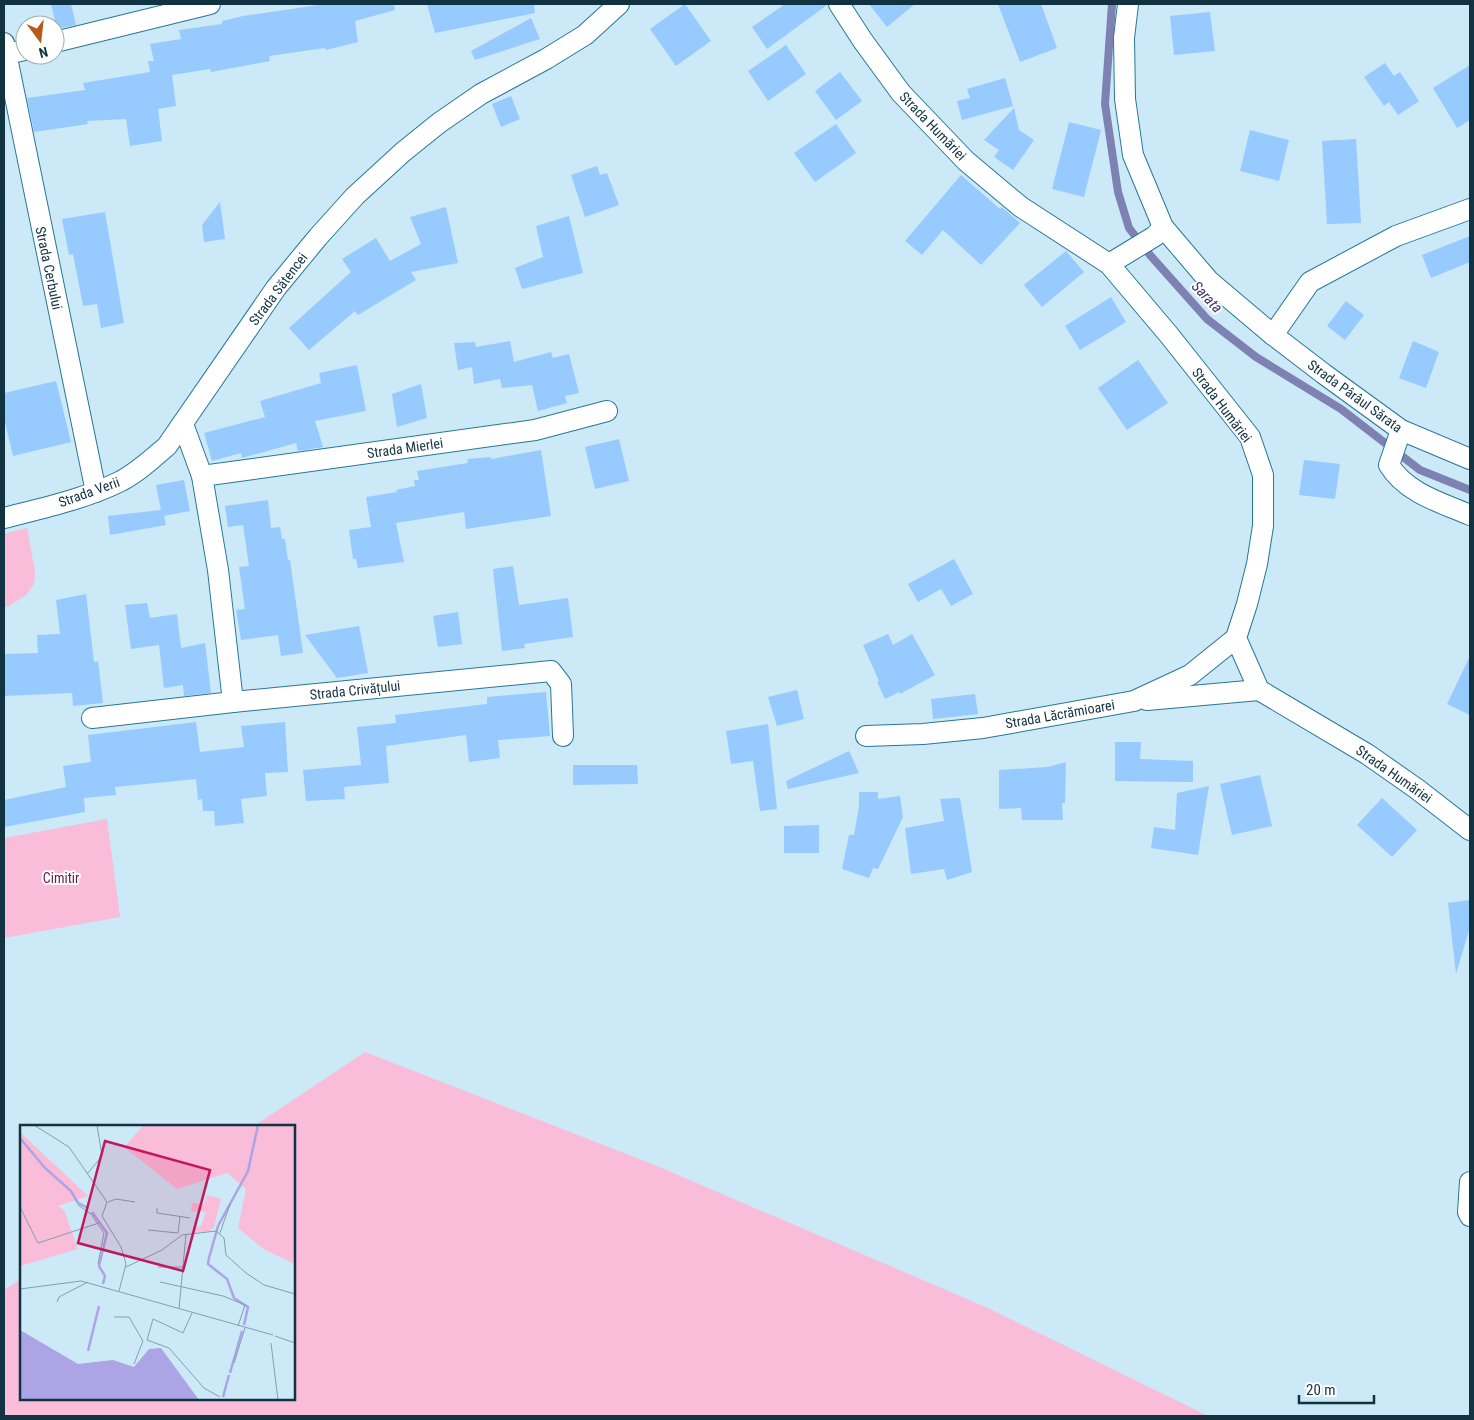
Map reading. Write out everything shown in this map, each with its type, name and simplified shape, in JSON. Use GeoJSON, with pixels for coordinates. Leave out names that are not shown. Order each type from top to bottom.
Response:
{"type":"FeatureCollection","features":[{"type":"Feature","properties":{"kind":"street"},"geometry":{"type":"LineString","coordinates":[[65,40],[210,4]]}},
{"type":"Feature","properties":{"kind":"street","name":"Strada Sătencei"},"geometry":{"type":"LineString","coordinates":[[183,424],[276,288],[355,196],[403,152],[439,123],[482,94],[546,60],[584,35],[619,4]]}},
{"type":"Feature","properties":{"kind":"street","name":"Strada Humăriei"},"geometry":{"type":"LineString","coordinates":[[839,4],[901,93],[966,161],[1021,207],[1109,264],[1169,335],[1250,437],[1263,475],[1263,526],[1257,564],[1236,638]]}},
{"type":"Feature","properties":{"kind":"street","name":"Strada Pârâul Sărata"},"geometry":{"type":"LineString","coordinates":[[1128,4],[1124,38],[1126,100],[1133,155],[1159,231],[1209,281],[1273,335],[1399,434],[1470,459]]}},
{"type":"Feature","properties":{"kind":"street","name":"Strada Cerbului"},"geometry":{"type":"LineString","coordinates":[[12,49],[96,492]]}},
{"type":"Feature","properties":{"kind":"street"},"geometry":{"type":"LineString","coordinates":[[1273,335],[1310,282],[1396,236],[1470,209]]}},
{"type":"Feature","properties":{"kind":"street"},"geometry":{"type":"LineString","coordinates":[[1109,264],[1159,231]]}},
{"type":"Feature","properties":{"kind":"street","name":"Strada Mierlei"},"geometry":{"type":"LineString","coordinates":[[202,476],[535,430],[607,411]]}},
{"type":"Feature","properties":{"kind":"street"},"geometry":{"type":"LineString","coordinates":[[183,424],[202,476],[218,570],[233,702]]}},
{"type":"Feature","properties":{"kind":"street","name":"Strada Verii"},"geometry":{"type":"LineString","coordinates":[[4,518],[96,492],[122,480],[146,464],[166,446],[183,424]]}},
{"type":"Feature","properties":{"kind":"street"},"geometry":{"type":"LineString","coordinates":[[1399,434],[1389,465],[1395,474],[1406,484],[1429,497],[1470,515]]}},
{"type":"Feature","properties":{"kind":"street"},"geometry":{"type":"LineString","coordinates":[[1134,701],[1259,690],[1236,638]]}},
{"type":"Feature","properties":{"kind":"street","name":"Strada Lăcrămioarei"},"geometry":{"type":"LineString","coordinates":[[866,736],[923,734],[983,728],[1134,701],[1190,675],[1236,638]]}},
{"type":"Feature","properties":{"kind":"street","name":"Strada Crivățului"},"geometry":{"type":"LineString","coordinates":[[92,718],[233,702],[550,671],[561,684],[562,736]]}},
{"type":"Feature","properties":{"kind":"street","name":"Strada Humăriei"},"geometry":{"type":"LineString","coordinates":[[1259,690],[1367,754],[1417,789],[1470,830]]}},
{"type":"Feature","properties":{"kind":"street"},"geometry":{"type":"LineString","coordinates":[[1470,1182],[1468,1212],[1470,1216]]}},
{"type":"Feature","properties":{"kind":"green space"},"geometry":{"type":"Polygon","coordinates":[[[27,528],[35,572],[34,584],[26,595],[9,606],[4,607],[4,534],[27,528]]]}},
{"type":"Feature","properties":{"kind":"green space","name":"Cimitir"},"geometry":{"type":"Polygon","coordinates":[[[107,819],[120,917],[4,938],[4,838],[107,819]]]}},
{"type":"Feature","properties":{"kind":"green space"},"geometry":{"type":"Polygon","coordinates":[[[365,1052],[657,1166],[988,1308],[1208,1416],[4,1416],[4,1290],[20,1280],[20,1400],[295,1400],[295,1125],[256,1125],[365,1052]]]}},
{"type":"Feature","properties":{"kind":"building"},"geometry":{"type":"Polygon","coordinates":[[[51,4],[71,4],[76,25],[65,27],[65,15],[54,15],[51,4]]]}},
{"type":"Feature","properties":{"kind":"building"},"geometry":{"type":"Polygon","coordinates":[[[325,4],[394,4],[395,10],[355,21],[358,42],[326,50],[325,48],[269,56],[270,61],[211,72],[210,69],[172,75],[176,106],[158,109],[162,141],[130,146],[126,119],[87,121],[88,124],[34,132],[27,98],[85,90],[83,83],[150,72],[148,61],[154,61],[150,44],[181,39],[179,30],[222,24],[222,21],[243,16],[325,4]]]}},
{"type":"Feature","properties":{"kind":"building"},"geometry":{"type":"Polygon","coordinates":[[[427,4],[534,4],[535,13],[435,33],[427,4]]]}},
{"type":"Feature","properties":{"kind":"building"},"geometry":{"type":"Polygon","coordinates":[[[685,4],[711,41],[676,66],[650,29],[685,4]]]}},
{"type":"Feature","properties":{"kind":"building"},"geometry":{"type":"Polygon","coordinates":[[[785,4],[827,5],[767,49],[752,27],[785,4]]]}},
{"type":"Feature","properties":{"kind":"building"},"geometry":{"type":"Polygon","coordinates":[[[869,4],[915,4],[887,27],[869,4]]]}},
{"type":"Feature","properties":{"kind":"building"},"geometry":{"type":"Polygon","coordinates":[[[998,4],[1041,4],[1057,48],[1020,62],[998,4]]]}},
{"type":"Feature","properties":{"kind":"building"},"geometry":{"type":"Polygon","coordinates":[[[1210,12],[1215,51],[1174,55],[1170,16],[1210,12]]]}},
{"type":"Feature","properties":{"kind":"building"},"geometry":{"type":"Polygon","coordinates":[[[531,18],[540,39],[475,60],[471,51],[531,18]]]}},
{"type":"Feature","properties":{"kind":"building"},"geometry":{"type":"Polygon","coordinates":[[[786,45],[806,74],[768,101],[748,71],[786,45]]]}},
{"type":"Feature","properties":{"kind":"building"},"geometry":{"type":"Polygon","coordinates":[[[1385,63],[1394,76],[1400,72],[1419,101],[1398,115],[1389,102],[1384,106],[1364,77],[1385,63]]]}},
{"type":"Feature","properties":{"kind":"building"},"geometry":{"type":"Polygon","coordinates":[[[1470,65],[1470,120],[1457,128],[1433,88],[1470,65]]]}},
{"type":"Feature","properties":{"kind":"building"},"geometry":{"type":"Polygon","coordinates":[[[840,72],[862,101],[836,120],[815,91],[840,72]]]}},
{"type":"Feature","properties":{"kind":"building"},"geometry":{"type":"Polygon","coordinates":[[[1005,78],[1013,106],[962,120],[957,101],[970,98],[967,89],[1005,78]]]}},
{"type":"Feature","properties":{"kind":"building"},"geometry":{"type":"Polygon","coordinates":[[[511,96],[520,119],[501,127],[492,104],[511,96]]]}},
{"type":"Feature","properties":{"kind":"building"},"geometry":{"type":"Polygon","coordinates":[[[1014,108],[1019,130],[1034,140],[1013,170],[994,157],[999,150],[984,140],[1014,108]]]}},
{"type":"Feature","properties":{"kind":"building"},"geometry":{"type":"Polygon","coordinates":[[[1069,122],[1101,130],[1084,197],[1052,189],[1069,122]]]}},
{"type":"Feature","properties":{"kind":"building"},"geometry":{"type":"Polygon","coordinates":[[[836,124],[856,153],[815,182],[794,153],[836,124]]]}},
{"type":"Feature","properties":{"kind":"building"},"geometry":{"type":"Polygon","coordinates":[[[1250,130],[1289,140],[1279,181],[1240,171],[1250,130]]]}},
{"type":"Feature","properties":{"kind":"building"},"geometry":{"type":"Polygon","coordinates":[[[1356,139],[1361,223],[1327,224],[1322,141],[1356,139]]]}},
{"type":"Feature","properties":{"kind":"building"},"geometry":{"type":"Polygon","coordinates":[[[597,166],[600,175],[607,173],[619,205],[585,217],[571,175],[597,166]]]}},
{"type":"Feature","properties":{"kind":"building"},"geometry":{"type":"Polygon","coordinates":[[[961,175],[1000,209],[1002,207],[1020,223],[981,265],[943,230],[922,255],[905,241],[961,175]]]}},
{"type":"Feature","properties":{"kind":"building"},"geometry":{"type":"Polygon","coordinates":[[[220,202],[225,239],[204,242],[202,225],[220,202]]]}},
{"type":"Feature","properties":{"kind":"building"},"geometry":{"type":"Polygon","coordinates":[[[446,207],[458,263],[411,272],[416,280],[358,315],[355,311],[309,350],[289,328],[351,272],[342,259],[376,238],[390,261],[421,244],[410,217],[446,207]]]}},
{"type":"Feature","properties":{"kind":"building"},"geometry":{"type":"Polygon","coordinates":[[[105,212],[124,323],[101,328],[97,304],[83,306],[73,254],[69,255],[62,219],[105,212]]]}},
{"type":"Feature","properties":{"kind":"building"},"geometry":{"type":"Polygon","coordinates":[[[569,216],[583,273],[522,289],[515,268],[543,257],[536,226],[569,216]]]}},
{"type":"Feature","properties":{"kind":"building"},"geometry":{"type":"Polygon","coordinates":[[[1470,236],[1470,262],[1431,278],[1422,255],[1470,236]]]}},
{"type":"Feature","properties":{"kind":"building"},"geometry":{"type":"Polygon","coordinates":[[[1066,251],[1084,272],[1042,307],[1024,285],[1066,251]]]}},
{"type":"Feature","properties":{"kind":"building"},"geometry":{"type":"Polygon","coordinates":[[[1111,297],[1126,322],[1080,350],[1065,326],[1111,297]]]}},
{"type":"Feature","properties":{"kind":"building"},"geometry":{"type":"Polygon","coordinates":[[[1346,301],[1364,315],[1345,340],[1327,326],[1346,301]]]}},
{"type":"Feature","properties":{"kind":"building"},"geometry":{"type":"Polygon","coordinates":[[[510,341],[514,362],[551,352],[553,358],[569,354],[579,393],[565,396],[567,403],[538,411],[532,385],[502,388],[500,379],[474,384],[472,367],[458,370],[454,343],[475,342],[476,347],[510,341]]]}},
{"type":"Feature","properties":{"kind":"building"},"geometry":{"type":"Polygon","coordinates":[[[1413,341],[1439,352],[1426,388],[1399,378],[1413,341]]]}},
{"type":"Feature","properties":{"kind":"building"},"geometry":{"type":"Polygon","coordinates":[[[1138,360],[1168,403],[1127,430],[1098,388],[1138,360]]]}},
{"type":"Feature","properties":{"kind":"building"},"geometry":{"type":"Polygon","coordinates":[[[357,365],[366,411],[315,421],[323,447],[298,451],[296,443],[242,458],[241,453],[212,461],[204,433],[265,417],[260,401],[321,383],[319,373],[357,365]]]}},
{"type":"Feature","properties":{"kind":"building"},"geometry":{"type":"Polygon","coordinates":[[[56,381],[71,442],[13,456],[4,418],[4,393],[56,381]]]}},
{"type":"Feature","properties":{"kind":"building"},"geometry":{"type":"Polygon","coordinates":[[[421,384],[427,418],[397,427],[392,394],[421,384]]]}},
{"type":"Feature","properties":{"kind":"building"},"geometry":{"type":"Polygon","coordinates":[[[619,439],[629,481],[595,489],[585,447],[619,439]]]}},
{"type":"Feature","properties":{"kind":"building"},"geometry":{"type":"Polygon","coordinates":[[[541,450],[551,516],[466,529],[464,512],[396,523],[404,562],[358,568],[356,559],[353,559],[349,530],[371,527],[366,497],[397,492],[396,490],[415,486],[414,480],[419,480],[417,471],[468,463],[467,459],[491,457],[491,459],[541,450]]]}},
{"type":"Feature","properties":{"kind":"building"},"geometry":{"type":"Polygon","coordinates":[[[1304,460],[1340,464],[1335,499],[1299,495],[1304,460]]]}},
{"type":"Feature","properties":{"kind":"building"},"geometry":{"type":"Polygon","coordinates":[[[184,480],[190,511],[164,516],[166,525],[110,535],[108,516],[161,510],[156,485],[184,480]]]}},
{"type":"Feature","properties":{"kind":"building"},"geometry":{"type":"Polygon","coordinates":[[[268,500],[271,528],[280,527],[282,539],[285,539],[288,560],[290,560],[303,653],[281,656],[278,635],[241,640],[236,610],[245,609],[239,567],[249,566],[243,525],[228,527],[225,506],[268,500]]]}},
{"type":"Feature","properties":{"kind":"building"},"geometry":{"type":"Polygon","coordinates":[[[954,559],[973,594],[951,606],[941,589],[918,602],[908,584],[954,559]]]}},
{"type":"Feature","properties":{"kind":"building"},"geometry":{"type":"Polygon","coordinates":[[[513,566],[519,605],[568,598],[573,637],[524,644],[525,648],[502,651],[493,569],[513,566]]]}},
{"type":"Feature","properties":{"kind":"building"},"geometry":{"type":"Polygon","coordinates":[[[86,594],[94,662],[98,661],[103,703],[73,706],[72,693],[4,696],[4,654],[38,653],[37,635],[60,634],[56,600],[86,594]]]}},
{"type":"Feature","properties":{"kind":"building"},"geometry":{"type":"Polygon","coordinates":[[[147,603],[150,618],[177,614],[181,648],[205,643],[211,693],[184,696],[183,685],[164,688],[159,645],[131,649],[125,605],[147,603]]]}},
{"type":"Feature","properties":{"kind":"building"},"geometry":{"type":"Polygon","coordinates":[[[458,612],[462,644],[438,647],[433,616],[458,612]]]}},
{"type":"Feature","properties":{"kind":"building"},"geometry":{"type":"Polygon","coordinates":[[[359,626],[368,673],[337,678],[305,635],[359,626]]]}},
{"type":"Feature","properties":{"kind":"building"},"geometry":{"type":"Polygon","coordinates":[[[888,634],[893,645],[912,634],[935,675],[900,694],[899,692],[885,699],[863,645],[888,634]]]}},
{"type":"Feature","properties":{"kind":"building"},"geometry":{"type":"Polygon","coordinates":[[[1470,656],[1470,715],[1447,704],[1470,656]]]}},
{"type":"Feature","properties":{"kind":"building"},"geometry":{"type":"Polygon","coordinates":[[[797,690],[804,719],[777,726],[768,697],[797,690]]]}},
{"type":"Feature","properties":{"kind":"building"},"geometry":{"type":"Polygon","coordinates":[[[546,692],[550,736],[498,740],[500,758],[469,762],[466,735],[386,746],[389,783],[344,787],[345,799],[306,801],[303,770],[361,765],[357,727],[396,723],[395,715],[487,704],[487,697],[546,692]]]}},
{"type":"Feature","properties":{"kind":"building"},"geometry":{"type":"Polygon","coordinates":[[[975,694],[978,714],[933,719],[931,699],[975,694]]]}},
{"type":"Feature","properties":{"kind":"building"},"geometry":{"type":"Polygon","coordinates":[[[196,722],[200,752],[244,747],[241,726],[285,722],[288,772],[265,773],[267,796],[241,799],[244,823],[215,826],[214,811],[203,811],[202,799],[198,800],[196,779],[115,787],[116,795],[84,798],[85,812],[4,827],[4,800],[66,787],[63,766],[91,762],[88,735],[196,722]]]}},
{"type":"Feature","properties":{"kind":"building"},"geometry":{"type":"Polygon","coordinates":[[[768,724],[777,809],[760,811],[753,761],[731,764],[726,731],[768,724]]]}},
{"type":"Feature","properties":{"kind":"building"},"geometry":{"type":"Polygon","coordinates":[[[1115,742],[1141,742],[1140,759],[1193,761],[1193,782],[1115,781],[1115,742]]]}},
{"type":"Feature","properties":{"kind":"building"},"geometry":{"type":"Polygon","coordinates":[[[849,751],[859,773],[788,789],[786,781],[849,751]]]}},
{"type":"Feature","properties":{"kind":"building"},"geometry":{"type":"Polygon","coordinates":[[[1066,762],[1065,803],[1062,803],[1063,820],[1022,820],[1021,808],[999,809],[999,770],[1048,767],[1066,762]]]}},
{"type":"Feature","properties":{"kind":"building"},"geometry":{"type":"Polygon","coordinates":[[[573,765],[637,765],[638,784],[573,785],[573,765]]]}},
{"type":"Feature","properties":{"kind":"building"},"geometry":{"type":"Polygon","coordinates":[[[1260,775],[1272,826],[1232,835],[1220,784],[1260,775]]]}},
{"type":"Feature","properties":{"kind":"building"},"geometry":{"type":"Polygon","coordinates":[[[1209,786],[1198,855],[1151,848],[1154,827],[1175,830],[1177,793],[1209,786]]]}},
{"type":"Feature","properties":{"kind":"building"},"geometry":{"type":"Polygon","coordinates":[[[859,792],[878,792],[878,799],[900,796],[903,817],[878,869],[873,868],[869,878],[842,869],[849,835],[854,835],[859,806],[859,792]]]}},
{"type":"Feature","properties":{"kind":"building"},"geometry":{"type":"Polygon","coordinates":[[[960,798],[972,872],[947,880],[944,869],[911,874],[905,828],[944,821],[940,799],[960,798]]]}},
{"type":"Feature","properties":{"kind":"building"},"geometry":{"type":"Polygon","coordinates":[[[1382,798],[1417,830],[1392,857],[1357,825],[1382,798]]]}},
{"type":"Feature","properties":{"kind":"building"},"geometry":{"type":"Polygon","coordinates":[[[819,825],[819,853],[784,853],[784,826],[819,825]]]}},
{"type":"Feature","properties":{"kind":"building"},"geometry":{"type":"Polygon","coordinates":[[[1470,900],[1470,927],[1456,974],[1448,903],[1470,900]]]}},
{"type":"Feature","properties":{"kind":"waterway","name":"Sarata"},"geometry":{"type":"LineString","coordinates":[[1112,4],[1105,104],[1118,192],[1129,228],[1150,255],[1207,319],[1256,357],[1341,409],[1420,470],[1470,490]]}}]}
